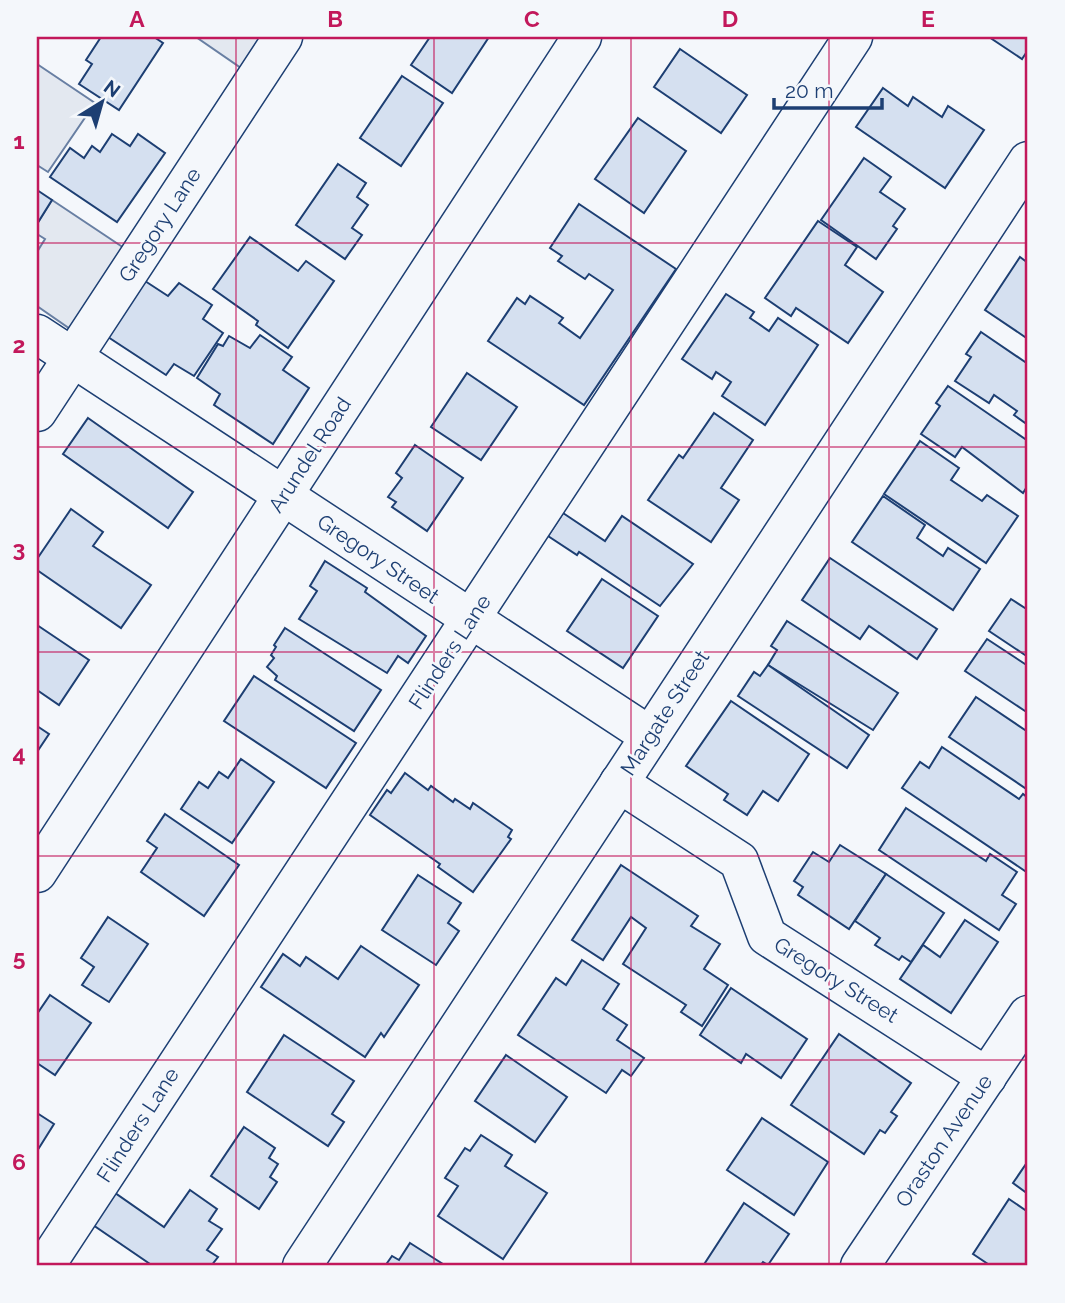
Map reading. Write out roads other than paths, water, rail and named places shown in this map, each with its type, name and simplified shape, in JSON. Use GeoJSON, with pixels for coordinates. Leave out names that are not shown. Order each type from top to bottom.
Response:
{"type":"FeatureCollection","features":[{"type":"Feature","properties":{"kind":"street","name":"Gregory Lane"},"geometry":{"type":"LineString","coordinates":[[37,412],[282,37]]}},
{"type":"Feature","properties":{"kind":"street","name":"Arundel Road"},"geometry":{"type":"LineString","coordinates":[[37,873],[582,37]]}},
{"type":"Feature","properties":{"kind":"street","name":"Flinders Lane"},"geometry":{"type":"LineString","coordinates":[[45,1266],[853,37]]}},
{"type":"Feature","properties":{"kind":"street","name":"Margate Street"},"geometry":{"type":"LineString","coordinates":[[302,1266],[1028,160]]}},
{"type":"Feature","properties":{"kind":"street","name":"Gregory Street"},"geometry":{"type":"LineString","coordinates":[[37,334],[650,736]]}},
{"type":"Feature","properties":{"kind":"street","name":"Gregory Street"},"geometry":{"type":"LineString","coordinates":[[619,783],[739,862],[767,936],[987,1077]]}},
{"type":"Feature","properties":{"kind":"street","name":"Oraston Avenue"},"geometry":{"type":"LineString","coordinates":[[866,1264],[1028,1015]]}}]}
